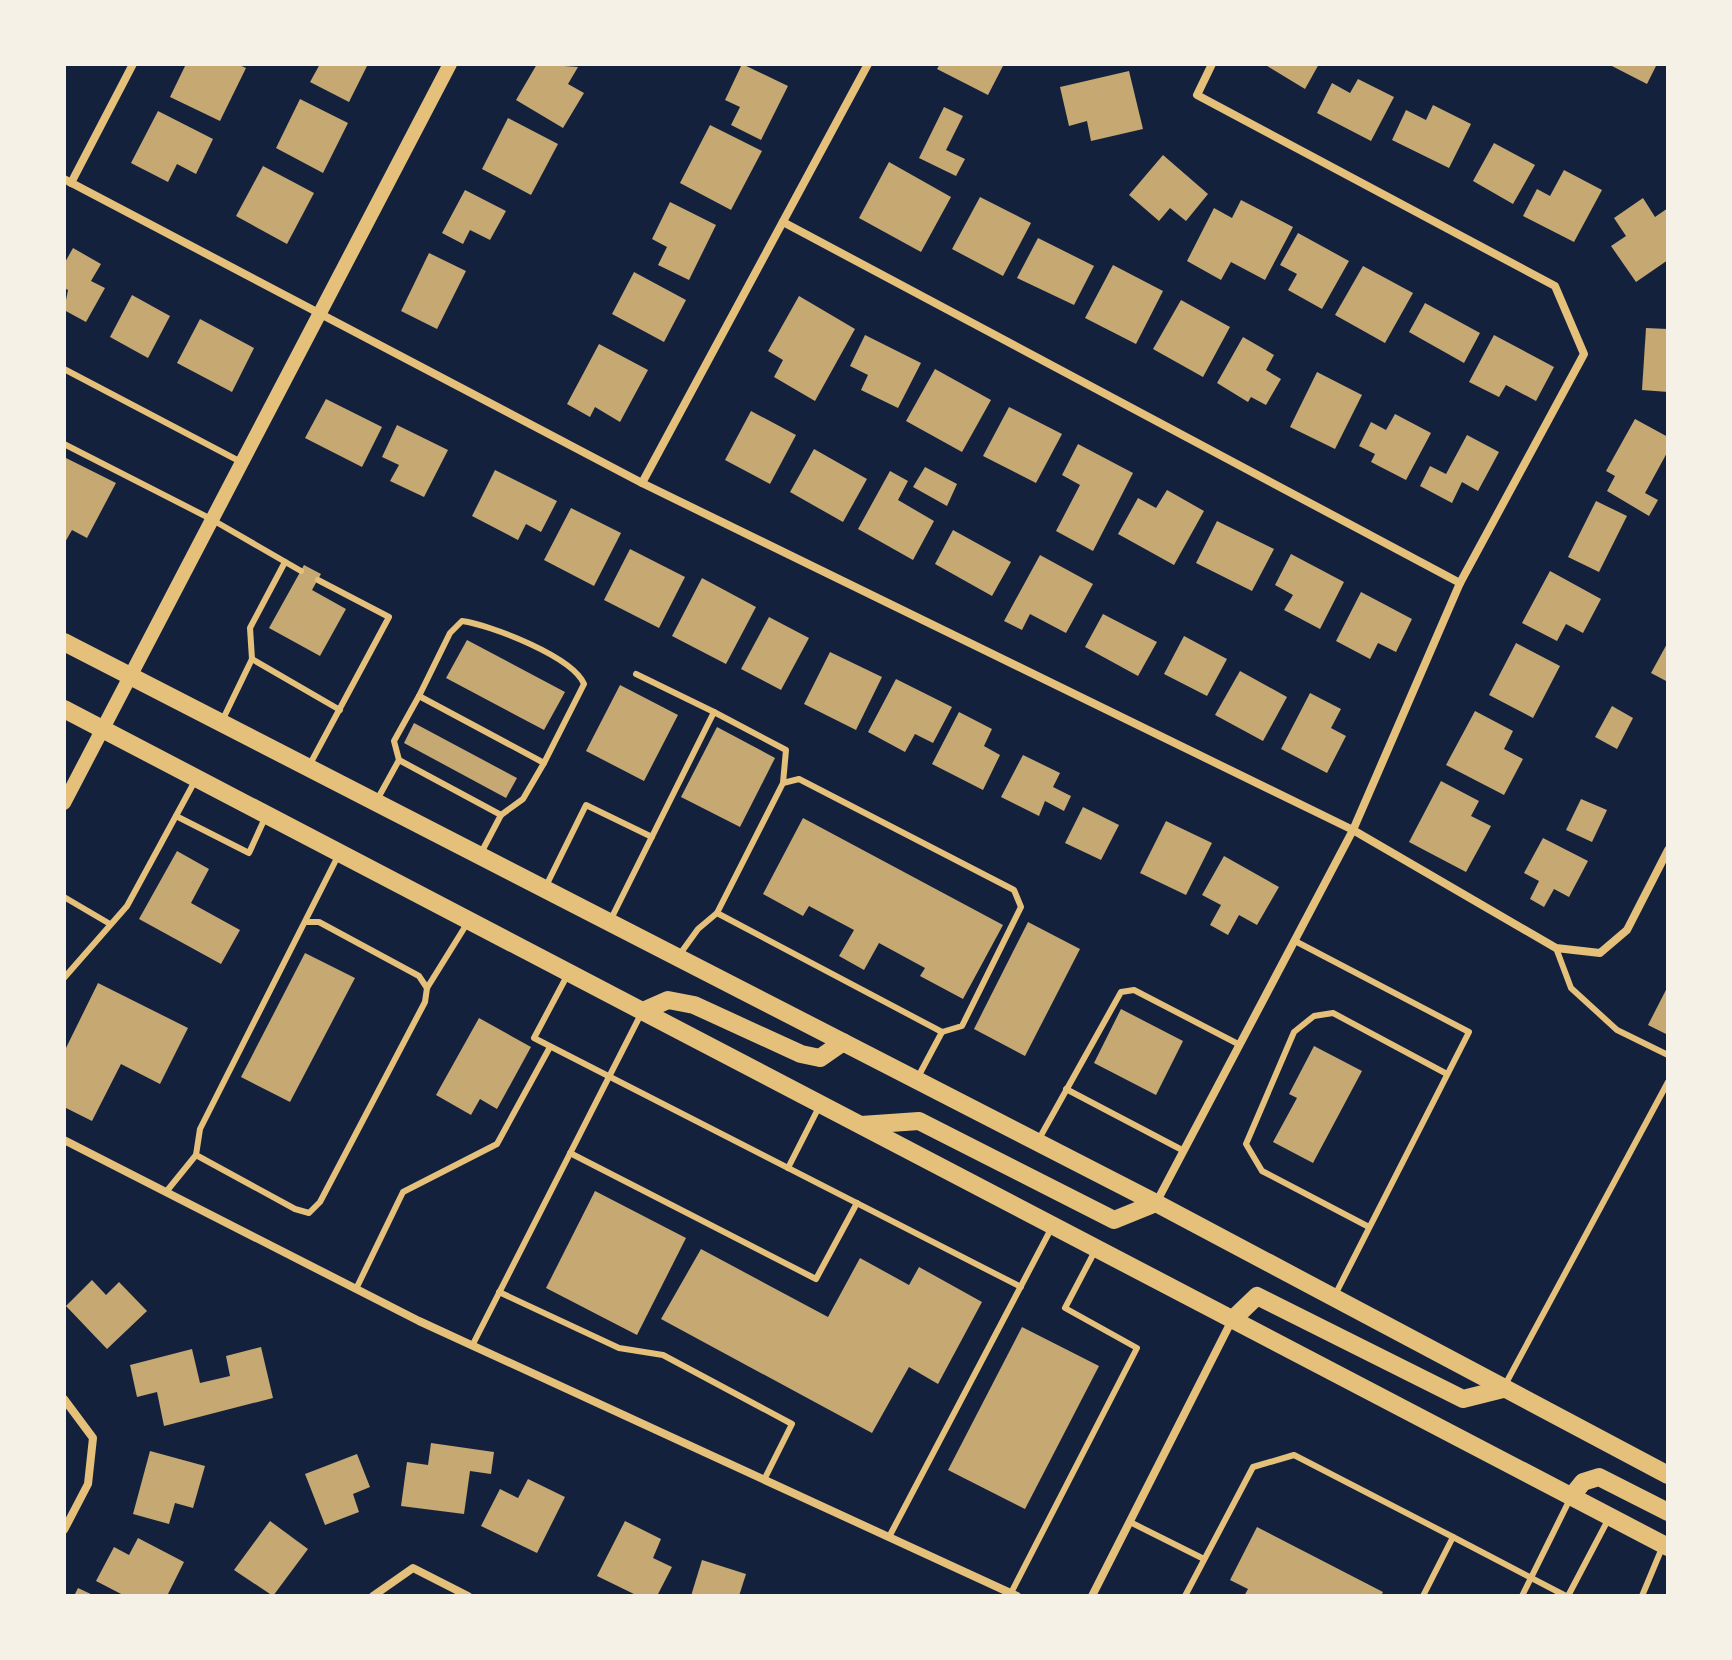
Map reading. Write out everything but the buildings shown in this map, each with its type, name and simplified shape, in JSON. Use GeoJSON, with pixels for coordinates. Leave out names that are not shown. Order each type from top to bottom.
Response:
{"type":"FeatureCollection","features":[{"type":"Feature","properties":{"kind":"main road"},"geometry":{"type":"LineString","coordinates":[[64,642],[1156,1203],[1668,1475]]}},
{"type":"Feature","properties":{"kind":"main road"},"geometry":{"type":"LineString","coordinates":[[64,709],[1666,1546]]}},
{"type":"Feature","properties":{"kind":"main road"},"geometry":{"type":"LineString","coordinates":[[643,1011],[668,1000],[694,1005],[801,1054],[820,1058],[843,1042]]}},
{"type":"Feature","properties":{"kind":"main road"},"geometry":{"type":"LineString","coordinates":[[861,1125],[919,1121],[1114,1220],[1156,1203]]}},
{"type":"Feature","properties":{"kind":"main road"},"geometry":{"type":"LineString","coordinates":[[1232,1320],[1257,1296],[1463,1399],[1503,1389]]}},
{"type":"Feature","properties":{"kind":"main road"},"geometry":{"type":"LineString","coordinates":[[1571,1497],[1583,1482],[1599,1477],[1668,1512]]}},
{"type":"Feature","properties":{"kind":"street"},"geometry":{"type":"LineString","coordinates":[[133,64],[68,181],[642,483],[1353,830],[1556,948],[1600,953],[1627,930],[1668,850]]}},
{"type":"Feature","properties":{"kind":"street"},"geometry":{"type":"LineString","coordinates":[[64,803],[450,64]]}},
{"type":"Feature","properties":{"kind":"street"},"geometry":{"type":"LineString","coordinates":[[642,483],[868,64]]}},
{"type":"Feature","properties":{"kind":"street"},"geometry":{"type":"LineString","coordinates":[[1156,1203],[1353,830],[1460,583],[1584,354],[1555,286],[1197,95],[1212,64]]}},
{"type":"Feature","properties":{"kind":"street"},"geometry":{"type":"LineString","coordinates":[[783,222],[1460,583]]}},
{"type":"Feature","properties":{"kind":"street"},"geometry":{"type":"LineString","coordinates":[[64,1140],[472,1346],[1014,1594]]}},
{"type":"Feature","properties":{"kind":"street"},"geometry":{"type":"LineString","coordinates":[[1092,1596],[1232,1320]]}},
{"type":"Feature","properties":{"kind":"street"},"geometry":{"type":"LineString","coordinates":[[64,1399],[93,1438],[88,1484],[64,1530]]}},
{"type":"Feature","properties":{"kind":"street"},"geometry":{"type":"LineString","coordinates":[[373,1596],[413,1568],[468,1596]]}},
{"type":"Feature","properties":{"kind":"lane"},"geometry":{"type":"LineString","coordinates":[[64,369],[241,462]]}},
{"type":"Feature","properties":{"kind":"lane"},"geometry":{"type":"LineString","coordinates":[[64,444],[211,519],[301,571]]}},
{"type":"Feature","properties":{"kind":"lane"},"geometry":{"type":"LineString","coordinates":[[221,722],[252,659],[250,628],[285,562]]}},
{"type":"Feature","properties":{"kind":"lane"},"geometry":{"type":"LineString","coordinates":[[308,767],[389,617],[318,580]]}},
{"type":"Feature","properties":{"kind":"lane"},"geometry":{"type":"LineString","coordinates":[[376,803],[399,760],[394,741],[450,633],[462,621],[482,624],[565,663],[580,674],[584,684],[523,799],[501,815],[479,856]]}},
{"type":"Feature","properties":{"kind":"lane"},"geometry":{"type":"LineString","coordinates":[[252,659],[340,710]]}},
{"type":"Feature","properties":{"kind":"lane"},"geometry":{"type":"LineString","coordinates":[[636,674],[786,750],[783,783],[717,913],[698,929],[678,958]]}},
{"type":"Feature","properties":{"kind":"lane"},"geometry":{"type":"LineString","coordinates":[[419,696],[544,763]]}},
{"type":"Feature","properties":{"kind":"lane"},"geometry":{"type":"LineString","coordinates":[[610,923],[714,712]]}},
{"type":"Feature","properties":{"kind":"lane"},"geometry":{"type":"LineString","coordinates":[[399,760],[501,815]]}},
{"type":"Feature","properties":{"kind":"lane"},"geometry":{"type":"LineString","coordinates":[[64,978],[127,906],[197,778]]}},
{"type":"Feature","properties":{"kind":"lane"},"geometry":{"type":"LineString","coordinates":[[717,913],[942,1032],[962,1026],[1021,907],[1014,890],[799,779],[783,783]]}},
{"type":"Feature","properties":{"kind":"lane"},"geometry":{"type":"LineString","coordinates":[[545,889],[586,805],[652,837]]}},
{"type":"Feature","properties":{"kind":"lane"},"geometry":{"type":"LineString","coordinates":[[176,816],[249,853],[266,815]]}},
{"type":"Feature","properties":{"kind":"lane"},"geometry":{"type":"LineString","coordinates":[[166,1192],[196,1155],[200,1129],[307,922],[339,853]]}},
{"type":"Feature","properties":{"kind":"lane"},"geometry":{"type":"LineString","coordinates":[[64,897],[110,924]]}},
{"type":"Feature","properties":{"kind":"lane"},"geometry":{"type":"LineString","coordinates":[[196,1155],[295,1209],[309,1213],[320,1202],[425,1002],[427,988],[468,921]]}},
{"type":"Feature","properties":{"kind":"lane"},"geometry":{"type":"LineString","coordinates":[[307,922],[319,922],[419,976],[427,988]]}},
{"type":"Feature","properties":{"kind":"lane"},"geometry":{"type":"LineString","coordinates":[[1295,941],[1469,1032],[1333,1298]]}},
{"type":"Feature","properties":{"kind":"lane"},"geometry":{"type":"LineString","coordinates":[[1556,948],[1571,988],[1617,1030],[1668,1055]]}},
{"type":"Feature","properties":{"kind":"lane"},"geometry":{"type":"LineString","coordinates":[[569,973],[534,1038],[1021,1287]]}},
{"type":"Feature","properties":{"kind":"lane"},"geometry":{"type":"LineString","coordinates":[[1037,1142],[1121,992],[1134,990],[1240,1045]]}},
{"type":"Feature","properties":{"kind":"lane"},"geometry":{"type":"LineString","coordinates":[[472,1346],[643,1011]]}},
{"type":"Feature","properties":{"kind":"lane"},"geometry":{"type":"LineString","coordinates":[[1369,1227],[1262,1171],[1246,1144],[1294,1032],[1314,1016],[1333,1013],[1447,1074]]}},
{"type":"Feature","properties":{"kind":"lane"},"geometry":{"type":"LineString","coordinates":[[917,1080],[942,1032]]}},
{"type":"Feature","properties":{"kind":"lane"},"geometry":{"type":"LineString","coordinates":[[356,1289],[403,1192],[497,1144],[550,1047]]}},
{"type":"Feature","properties":{"kind":"lane"},"geometry":{"type":"LineString","coordinates":[[1503,1389],[1668,1082]]}},
{"type":"Feature","properties":{"kind":"lane"},"geometry":{"type":"LineString","coordinates":[[1066,1089],[1184,1151]]}},
{"type":"Feature","properties":{"kind":"lane"},"geometry":{"type":"LineString","coordinates":[[788,1168],[820,1104]]}},
{"type":"Feature","properties":{"kind":"lane"},"geometry":{"type":"LineString","coordinates":[[570,1153],[816,1279],[857,1203]]}},
{"type":"Feature","properties":{"kind":"lane"},"geometry":{"type":"LineString","coordinates":[[889,1537],[1053,1226]]}},
{"type":"Feature","properties":{"kind":"lane"},"geometry":{"type":"LineString","coordinates":[[1014,1594],[1137,1348],[1065,1308],[1096,1249]]}},
{"type":"Feature","properties":{"kind":"lane"},"geometry":{"type":"LineString","coordinates":[[499,1292],[619,1348],[663,1355],[792,1424],[764,1480]]}},
{"type":"Feature","properties":{"kind":"lane"},"geometry":{"type":"LineString","coordinates":[[1185,1596],[1253,1467],[1294,1455],[1567,1596],[1609,1517]]}},
{"type":"Feature","properties":{"kind":"lane"},"geometry":{"type":"LineString","coordinates":[[1522,1596],[1571,1497]]}},
{"type":"Feature","properties":{"kind":"lane"},"geometry":{"type":"LineString","coordinates":[[1130,1522],[1204,1559]]}},
{"type":"Feature","properties":{"kind":"lane"},"geometry":{"type":"LineString","coordinates":[[1423,1596],[1453,1537]]}},
{"type":"Feature","properties":{"kind":"lane"},"geometry":{"type":"LineString","coordinates":[[1642,1596],[1666,1546]]}}]}
